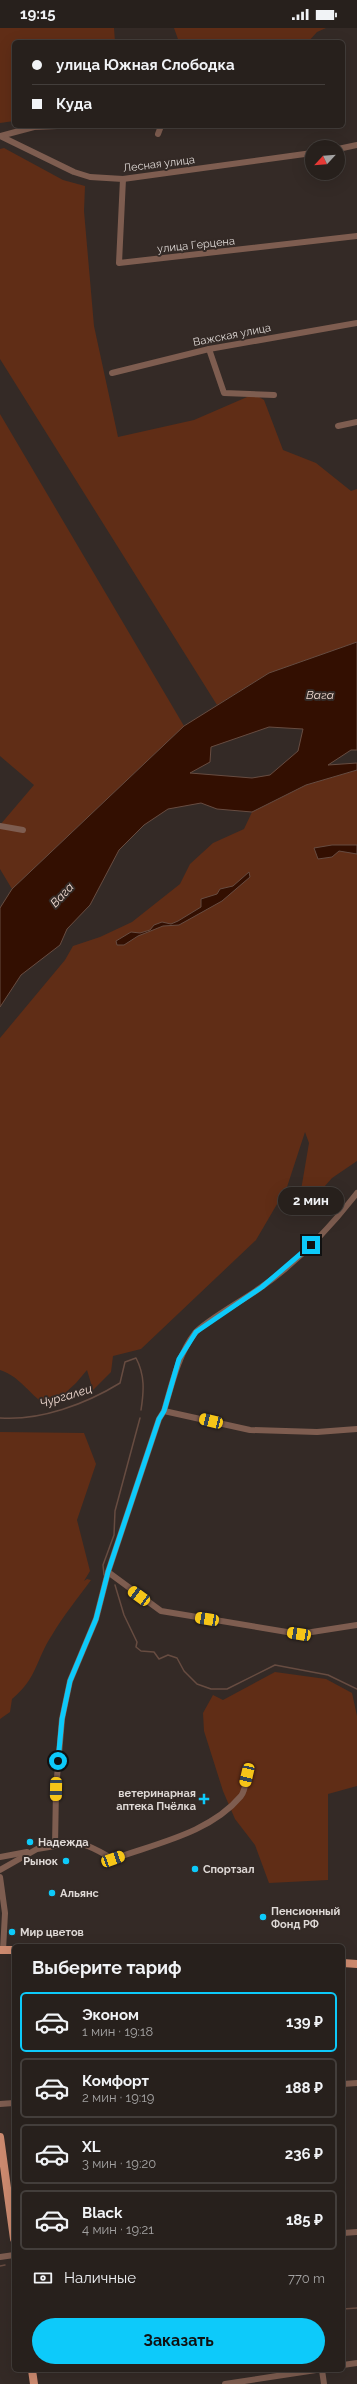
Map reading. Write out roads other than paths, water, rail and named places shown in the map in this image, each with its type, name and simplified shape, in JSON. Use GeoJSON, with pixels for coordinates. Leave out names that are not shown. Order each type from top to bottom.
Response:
{"type":"FeatureCollection","features":[{"type":"Feature","properties":{"kind":"main road"},"geometry":{"type":"LineString","coordinates":[[345,1963],[357,1964]]}},
{"type":"Feature","properties":{"kind":"main road"},"geometry":{"type":"LineString","coordinates":[[0,2137],[12,2224]]}},
{"type":"Feature","properties":{"kind":"main road"},"geometry":{"type":"LineString","coordinates":[[32,2372],[34,2384]]}},
{"type":"Feature","properties":{"kind":"street"},"geometry":{"type":"LineString","coordinates":[[0,136],[30,128]]}},
{"type":"Feature","properties":{"kind":"street"},"geometry":{"type":"LineString","coordinates":[[158,134],[160,128]]}},
{"type":"Feature","properties":{"kind":"street","name":"Лесная улица"},"geometry":{"type":"LineString","coordinates":[[0,136],[74,172],[90,177],[123,179],[305,154]]}},
{"type":"Feature","properties":{"kind":"street"},"geometry":{"type":"LineString","coordinates":[[345,147],[357,145]]}},
{"type":"Feature","properties":{"kind":"street","name":"улица Герцена"},"geometry":{"type":"LineString","coordinates":[[123,179],[120,263],[357,236]]}},
{"type":"Feature","properties":{"kind":"street","name":"Важская улица"},"geometry":{"type":"LineString","coordinates":[[112,373],[209,349],[357,323]]}},
{"type":"Feature","properties":{"kind":"street"},"geometry":{"type":"LineString","coordinates":[[209,349],[224,393],[274,395]]}},
{"type":"Feature","properties":{"kind":"street"},"geometry":{"type":"LineString","coordinates":[[338,426],[357,422]]}},
{"type":"Feature","properties":{"kind":"street"},"geometry":{"type":"LineString","coordinates":[[0,826],[23,830]]}},
{"type":"Feature","properties":{"kind":"street"},"geometry":{"type":"LineString","coordinates":[[55,1846],[56,1789],[62,1719],[70,1681],[96,1619],[108,1572],[159,1419],[164,1411],[179,1359],[196,1332],[262,1287],[300,1256],[333,1224],[357,1193]]}},
{"type":"Feature","properties":{"kind":"street"},"geometry":{"type":"LineString","coordinates":[[164,1411],[250,1430],[317,1432],[357,1429]]}},
{"type":"Feature","properties":{"kind":"street"},"geometry":{"type":"LineString","coordinates":[[108,1572],[161,1611],[299,1634],[357,1626]]}},
{"type":"Feature","properties":{"kind":"street"},"geometry":{"type":"LineString","coordinates":[[0,1857],[55,1846],[66,1842],[88,1845],[113,1859],[196,1829],[212,1821],[243,1795],[247,1775]]}},
{"type":"Feature","properties":{"kind":"street"},"geometry":{"type":"LineString","coordinates":[[0,1870],[33,1851]]}},
{"type":"Feature","properties":{"kind":"street"},"geometry":{"type":"LineString","coordinates":[[0,1877],[5,1913],[2,1950]]}},
{"type":"Feature","properties":{"kind":"street"},"geometry":{"type":"LineString","coordinates":[[345,2084],[357,2083]]}},
{"type":"Feature","properties":{"kind":"street"},"geometry":{"type":"LineString","coordinates":[[0,2104],[12,2103]]}},
{"type":"Feature","properties":{"kind":"street"},"geometry":{"type":"LineString","coordinates":[[345,2233],[357,2232]]}},
{"type":"Feature","properties":{"kind":"street"},"geometry":{"type":"LineString","coordinates":[[0,2257],[12,2255]]}},
{"type":"Feature","properties":{"kind":"street"},"geometry":{"type":"LineString","coordinates":[[345,2366],[357,2363]]}},
{"type":"Feature","properties":{"kind":"street"},"geometry":{"type":"LineString","coordinates":[[225,2384],[303,2372]]}},
{"type":"Feature","properties":{"kind":"street"},"geometry":{"type":"LineString","coordinates":[[322,2372],[324,2384]]}},
{"type":"Feature","properties":{"kind":"water","name":"Вага"},"geometry":{"type":"Polygon","coordinates":[[[357,642],[357,750],[351,750],[328,765],[357,763],[357,770],[306,785],[252,812],[217,809],[201,803],[168,809],[144,825],[119,850],[90,905],[67,929],[60,945],[21,975],[0,1007],[0,908],[12,889],[184,726],[269,673],[357,642]],[[269,727],[211,747],[210,762],[190,773],[252,778],[270,775],[298,751],[303,729],[269,727]]]}},
{"type":"Feature","properties":{"kind":"water"},"geometry":{"type":"Polygon","coordinates":[[[332,845],[357,845],[357,854],[339,851],[332,857],[318,859],[314,848],[332,845]]]}},
{"type":"Feature","properties":{"kind":"water"},"geometry":{"type":"Polygon","coordinates":[[[249,872],[250,877],[222,901],[179,925],[163,926],[138,936],[124,945],[117,945],[116,941],[131,932],[140,933],[150,930],[154,925],[162,922],[171,924],[178,921],[201,907],[201,899],[217,894],[220,889],[233,886],[249,872]]]}},
{"type":"Feature","properties":{"kind":"waterway","name":"Чургалец"},"geometry":{"type":"LineString","coordinates":[[0,1418],[31,1417],[47,1414],[93,1398],[120,1383],[125,1362],[136,1358],[141,1371],[143,1383],[141,1410]]}},
{"type":"Feature","properties":{"kind":"waterway","name":"Чургалец"},"geometry":{"type":"LineString","coordinates":[[104,1575],[103,1565],[114,1535],[115,1511],[140,1418]]}},
{"type":"Feature","properties":{"kind":"waterway","name":"Чургалец"},"geometry":{"type":"LineString","coordinates":[[115,1585],[124,1615],[137,1642],[136,1647],[141,1651],[154,1652],[159,1659],[168,1655],[177,1658],[184,1671],[197,1684],[211,1689],[227,1689],[275,1665],[328,1675],[357,1689]]}},
{"type":"Feature","properties":{"kind":"waterway"},"geometry":{"type":"LineString","coordinates":[[0,2266],[5,2265]]}},
{"type":"Feature","properties":{"kind":"waterway"},"geometry":{"type":"LineString","coordinates":[[345,2309],[357,2308]]}},
{"type":"Feature","properties":{"kind":"place","name":"ветеринарная аптека Пчёлка"},"geometry":{"type":"Point","coordinates":[204,1799]}},
{"type":"Feature","properties":{"kind":"place","name":"Надежда"},"geometry":{"type":"Point","coordinates":[30,1842]}},
{"type":"Feature","properties":{"kind":"place","name":"Рынок"},"geometry":{"type":"Point","coordinates":[66,1861]}},
{"type":"Feature","properties":{"kind":"place","name":"Спортзал"},"geometry":{"type":"Point","coordinates":[195,1869]}},
{"type":"Feature","properties":{"kind":"place","name":"Альянс"},"geometry":{"type":"Point","coordinates":[52,1893]}},
{"type":"Feature","properties":{"kind":"place","name":"Пенсионный Фонд РФ"},"geometry":{"type":"Point","coordinates":[263,1917]}},
{"type":"Feature","properties":{"kind":"place","name":"Мир цветов"},"geometry":{"type":"Point","coordinates":[12,1932]}}]}
